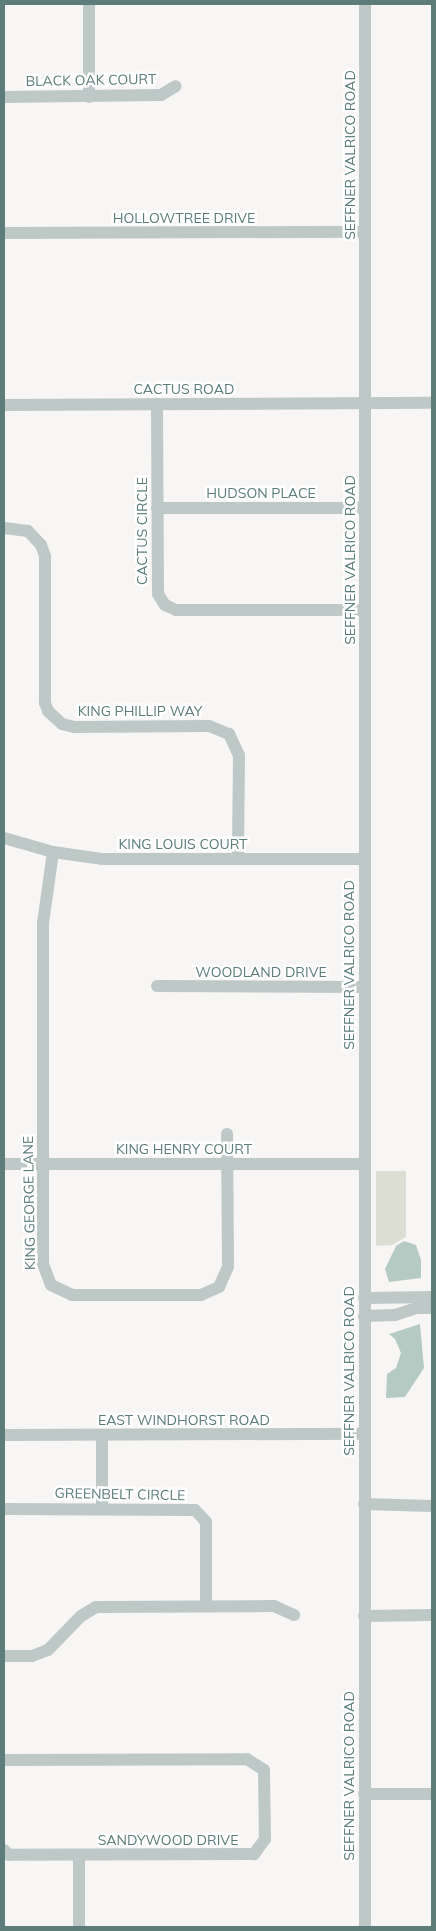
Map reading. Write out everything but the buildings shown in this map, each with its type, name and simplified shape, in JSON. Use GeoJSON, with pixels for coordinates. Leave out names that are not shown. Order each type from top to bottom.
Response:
{"type":"FeatureCollection","features":[{"type":"Feature","properties":{"kind":"street"},"geometry":{"type":"LineString","coordinates":[[89,4],[89,97]]}},
{"type":"Feature","properties":{"kind":"street","name":"SEFFNER VALRICO ROAD"},"geometry":{"type":"LineString","coordinates":[[365,4],[365,1927]]}},
{"type":"Feature","properties":{"kind":"street","name":"BLACK OAK COURT"},"geometry":{"type":"LineString","coordinates":[[4,97],[161,95],[176,86]]}},
{"type":"Feature","properties":{"kind":"street","name":"HOLLOWTREE DRIVE"},"geometry":{"type":"LineString","coordinates":[[4,233],[364,232]]}},
{"type":"Feature","properties":{"kind":"street","name":"CACTUS ROAD"},"geometry":{"type":"LineString","coordinates":[[4,405],[432,403]]}},
{"type":"Feature","properties":{"kind":"street","name":"CACTUS CIRCLE"},"geometry":{"type":"LineString","coordinates":[[157,404],[158,594],[170,608],[365,610]]}},
{"type":"Feature","properties":{"kind":"street","name":"HUDSON PLACE"},"geometry":{"type":"LineString","coordinates":[[157,508],[365,508]]}},
{"type":"Feature","properties":{"kind":"street","name":"KING PHILLIP WAY"},"geometry":{"type":"LineString","coordinates":[[4,528],[28,531],[41,545],[45,556],[45,703],[48,711],[62,724],[74,726],[209,726],[229,734],[238,755],[238,859]]}},
{"type":"Feature","properties":{"kind":"street","name":"KING LOUIS COURT"},"geometry":{"type":"LineString","coordinates":[[4,838],[53,852],[102,859],[364,859]]}},
{"type":"Feature","properties":{"kind":"street","name":"KING GEORGE LANE"},"geometry":{"type":"LineString","coordinates":[[53,852],[42,923],[42,1164],[45,1275],[58,1291],[72,1295],[201,1295],[219,1287],[228,1267],[226,1134]]}},
{"type":"Feature","properties":{"kind":"street","name":"WOODLAND DRIVE"},"geometry":{"type":"LineString","coordinates":[[157,986],[364,988]]}},
{"type":"Feature","properties":{"kind":"street","name":"KING HENRY COURT"},"geometry":{"type":"LineString","coordinates":[[4,1164],[364,1164]]}},
{"type":"Feature","properties":{"kind":"street"},"geometry":{"type":"LineString","coordinates":[[398,1297],[399,1314]]}},
{"type":"Feature","properties":{"kind":"street"},"geometry":{"type":"LineString","coordinates":[[364,1298],[432,1297]]}},
{"type":"Feature","properties":{"kind":"street"},"geometry":{"type":"LineString","coordinates":[[364,1316],[399,1314],[417,1308],[432,1308]]}},
{"type":"Feature","properties":{"kind":"street","name":"EAST WINDHORST ROAD"},"geometry":{"type":"LineString","coordinates":[[4,1435],[364,1434]]}},
{"type":"Feature","properties":{"kind":"street"},"geometry":{"type":"LineString","coordinates":[[102,1435],[102,1509]]}},
{"type":"Feature","properties":{"kind":"street"},"geometry":{"type":"LineString","coordinates":[[364,1504],[432,1506]]}},
{"type":"Feature","properties":{"kind":"street","name":"GREENBELT CIRCLE"},"geometry":{"type":"LineString","coordinates":[[4,1509],[195,1510],[206,1522],[206,1606]]}},
{"type":"Feature","properties":{"kind":"street"},"geometry":{"type":"LineString","coordinates":[[4,1656],[32,1656],[48,1650],[81,1616],[96,1607],[274,1606],[294,1615]]}},
{"type":"Feature","properties":{"kind":"street"},"geometry":{"type":"LineString","coordinates":[[364,1616],[432,1615]]}},
{"type":"Feature","properties":{"kind":"street","name":"SANDYWOOD DRIVE"},"geometry":{"type":"LineString","coordinates":[[4,1760],[247,1759],[264,1770],[265,1839],[254,1854],[9,1855],[4,1850]]}},
{"type":"Feature","properties":{"kind":"street"},"geometry":{"type":"LineString","coordinates":[[364,1794],[432,1794]]}},
{"type":"Feature","properties":{"kind":"street"},"geometry":{"type":"LineString","coordinates":[[79,1855],[79,1927]]}},
{"type":"Feature","properties":{"kind":"shaded area"},"geometry":{"type":"Polygon","coordinates":[[[376,1171],[406,1171],[406,1237],[392,1245],[376,1246],[376,1171]]]}},
{"type":"Feature","properties":{"kind":"shaded area"},"geometry":{"type":"Polygon","coordinates":[[[404,1241],[416,1245],[421,1260],[421,1278],[389,1282],[385,1269],[396,1246],[404,1241]]]}},
{"type":"Feature","properties":{"kind":"shaded area"},"geometry":{"type":"Polygon","coordinates":[[[420,1324],[424,1368],[405,1397],[386,1398],[387,1374],[396,1368],[401,1353],[395,1339],[389,1334],[420,1324]]]}}]}
